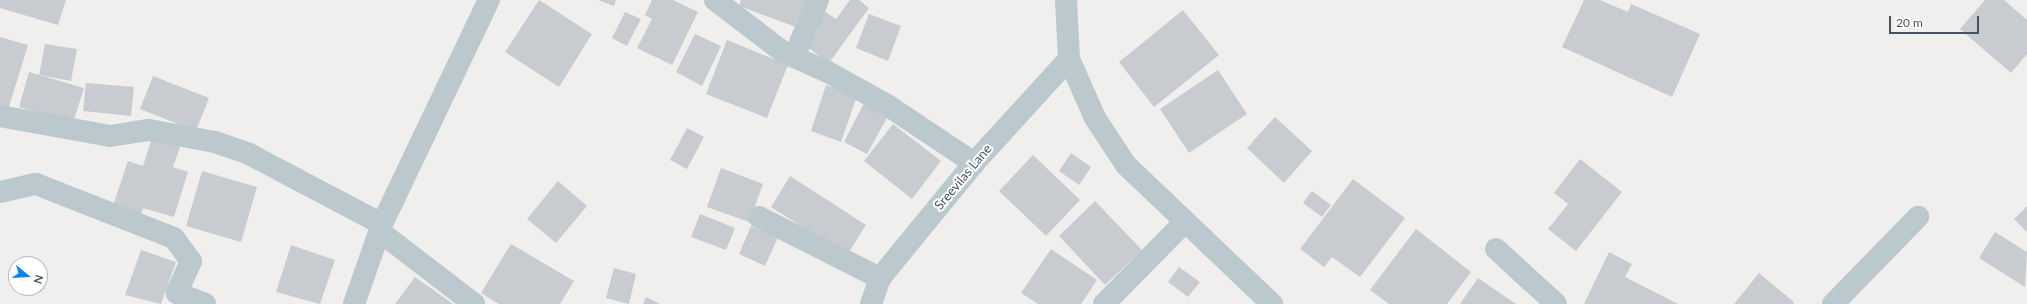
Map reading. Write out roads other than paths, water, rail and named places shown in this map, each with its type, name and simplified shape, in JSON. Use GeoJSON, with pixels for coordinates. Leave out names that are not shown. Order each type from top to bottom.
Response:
{"type":"FeatureCollection","features":[{"type":"Feature","properties":{"kind":"street"},"geometry":{"type":"LineString","coordinates":[[354,304],[381,227],[489,0]]}},
{"type":"Feature","properties":{"kind":"street"},"geometry":{"type":"LineString","coordinates":[[794,57],[818,0]]}},
{"type":"Feature","properties":{"kind":"street"},"geometry":{"type":"LineString","coordinates":[[1066,0],[1070,60],[1095,118],[1126,165],[1184,223],[1272,304]]}},
{"type":"Feature","properties":{"kind":"street"},"geometry":{"type":"LineString","coordinates":[[719,1],[794,57],[886,105],[974,163]]}},
{"type":"Feature","properties":{"kind":"street","name":"Sreevilas Lane"},"geometry":{"type":"LineString","coordinates":[[871,304],[880,278],[974,163],[1070,60]]}},
{"type":"Feature","properties":{"kind":"street"},"geometry":{"type":"LineString","coordinates":[[0,116],[110,136],[149,130],[215,142],[249,154],[381,227],[474,304]]}},
{"type":"Feature","properties":{"kind":"street"},"geometry":{"type":"LineString","coordinates":[[0,192],[36,184],[174,238],[191,261],[177,293],[205,304]]}},
{"type":"Feature","properties":{"kind":"street"},"geometry":{"type":"LineString","coordinates":[[759,217],[880,278]]}},
{"type":"Feature","properties":{"kind":"street"},"geometry":{"type":"LineString","coordinates":[[1833,304],[1918,217]]}},
{"type":"Feature","properties":{"kind":"street"},"geometry":{"type":"LineString","coordinates":[[1104,304],[1184,223]]}},
{"type":"Feature","properties":{"kind":"street"},"geometry":{"type":"LineString","coordinates":[[1496,249],[1556,304]]}}]}
